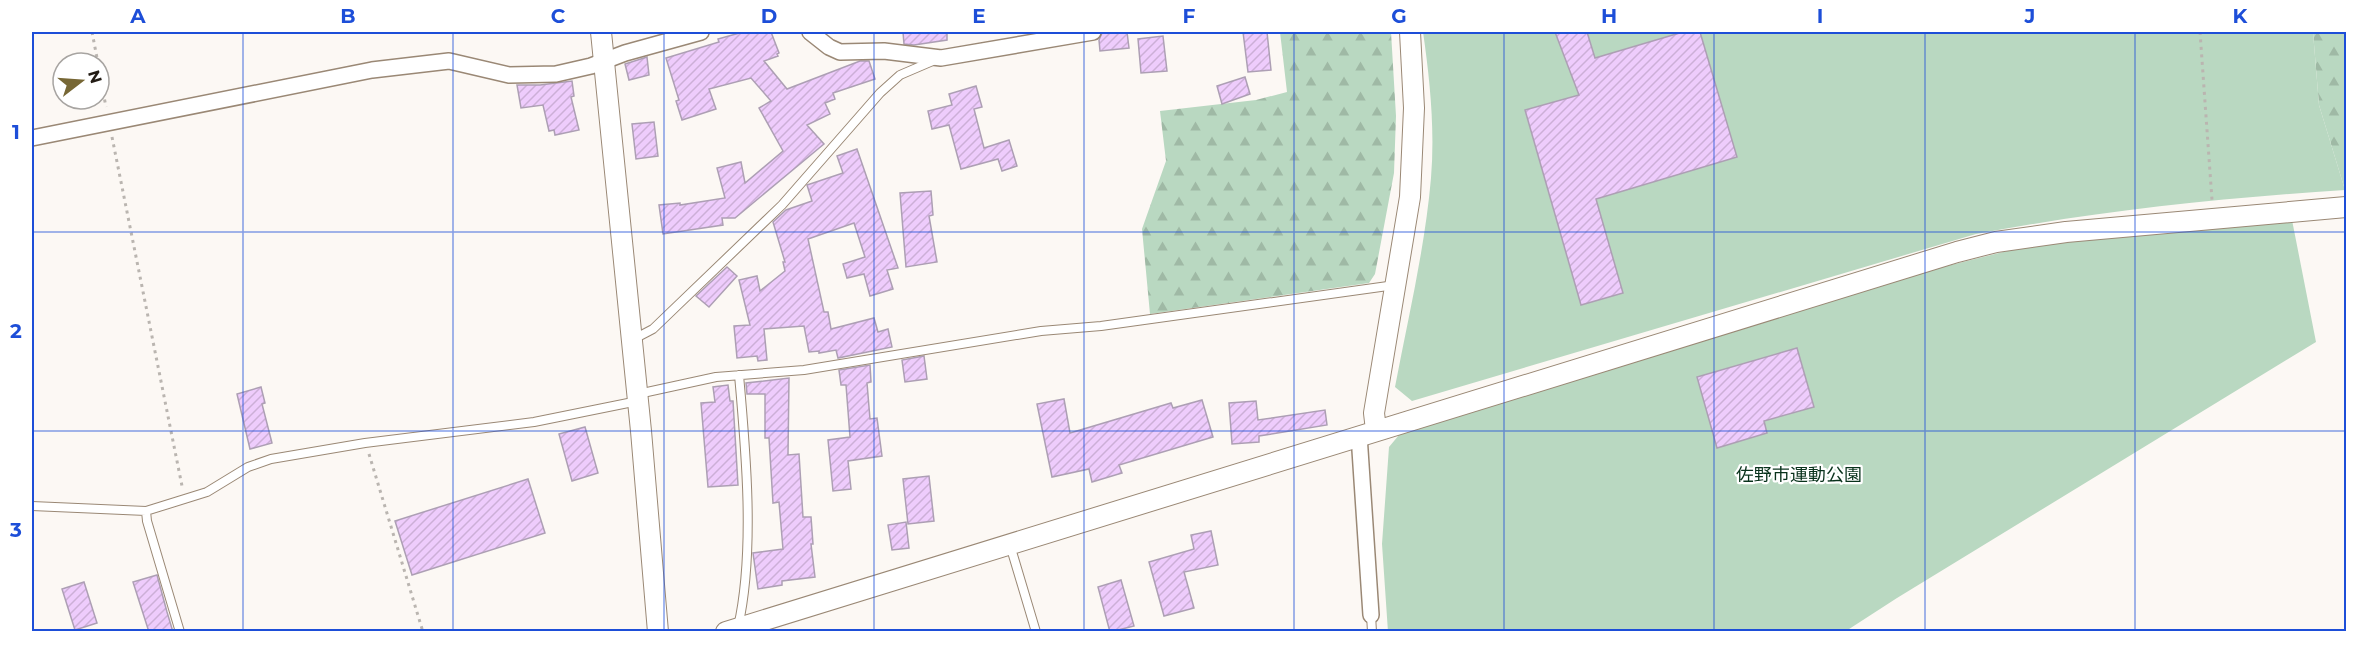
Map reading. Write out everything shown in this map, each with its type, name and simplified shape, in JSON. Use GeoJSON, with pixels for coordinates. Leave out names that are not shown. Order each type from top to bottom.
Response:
{"type":"FeatureCollection","features":[{"type":"Feature","properties":{"kind":"street"},"geometry":{"type":"LineString","coordinates":[[600,32],[658,632]]}},
{"type":"Feature","properties":{"kind":"street"},"geometry":{"type":"LineString","coordinates":[[32,138],[372,70],[449,60],[492,73],[556,74],[591,66],[603,60],[701,32]]}},
{"type":"Feature","properties":{"kind":"street"},"geometry":{"type":"LineString","coordinates":[[810,32],[829,47],[840,52],[884,51],[941,58],[1093,32]]}},
{"type":"Feature","properties":{"kind":"street"},"geometry":{"type":"LineString","coordinates":[[1371,615],[1368,433],[1374,413],[1384,340],[1410,197],[1414,108],[1410,32]]}},
{"type":"Feature","properties":{"kind":"street"},"geometry":{"type":"LineString","coordinates":[[734,630],[1368,433],[1996,242],[2066,232],[2346,207]]}},
{"type":"Feature","properties":{"kind":"lane"},"geometry":{"type":"LineString","coordinates":[[631,341],[661,323],[782,205],[893,81],[900,75],[941,58]]}},
{"type":"Feature","properties":{"kind":"lane"},"geometry":{"type":"LineString","coordinates":[[32,506],[146,511],[207,492],[248,467],[271,459],[366,443],[534,422],[739,375],[804,370],[1041,331],[1101,326],[1396,284]]}},
{"type":"Feature","properties":{"kind":"lane"},"geometry":{"type":"LineString","coordinates":[[734,630],[743,605],[747,524],[747,490],[739,375]]}},
{"type":"Feature","properties":{"kind":"lane"},"geometry":{"type":"LineString","coordinates":[[146,511],[180,632]]}},
{"type":"Feature","properties":{"kind":"lane"},"geometry":{"type":"LineString","coordinates":[[1010,545],[1036,632]]}},
{"type":"Feature","properties":{"kind":"lane"},"geometry":{"type":"LineString","coordinates":[[1371,615],[1372,632]]}},
{"type":"Feature","properties":{"kind":"path"},"geometry":{"type":"LineString","coordinates":[[92,32],[96,51]]}},
{"type":"Feature","properties":{"kind":"path"},"geometry":{"type":"LineString","coordinates":[[2200,32],[2208,119],[2212,211],[2217,218]]}},
{"type":"Feature","properties":{"kind":"path"},"geometry":{"type":"LineString","coordinates":[[107,111],[185,499]]}},
{"type":"Feature","properties":{"kind":"path"},"geometry":{"type":"LineString","coordinates":[[366,443],[423,632]]}},
{"type":"Feature","properties":{"kind":"green space"},"geometry":{"type":"Polygon","coordinates":[[[1280,32],[1391,32],[1396,116],[1394,173],[1375,274],[1369,283],[1150,314],[1142,229],[1166,161],[1160,111],[1256,100],[1287,92],[1280,32]]]}},
{"type":"Feature","properties":{"kind":"green space"},"geometry":{"type":"Polygon","coordinates":[[[1423,32],[2313,32],[2319,105],[2345,190],[2160,206],[1976,234],[1412,401],[1395,387],[1420,257],[1431,178],[1431,105],[1423,32]]]}},
{"type":"Feature","properties":{"kind":"green space"},"geometry":{"type":"Polygon","coordinates":[[[2313,32],[2346,32],[2346,190],[2319,105],[2313,32]]]}},
{"type":"Feature","properties":{"kind":"green space","name":"佐野市運動公園"},"geometry":{"type":"Polygon","coordinates":[[[2292,220],[2316,342],[1846,631],[1388,632],[1382,544],[1389,447],[1399,435],[1931,270],[2019,248],[2132,232],[2292,220]]]}},
{"type":"Feature","properties":{"kind":"building"},"geometry":{"type":"Polygon","coordinates":[[[743,32],[771,32],[779,53],[778,56],[764,61],[787,89],[860,61],[869,61],[875,79],[833,93],[835,99],[825,103],[830,114],[807,125],[824,144],[735,218],[722,218],[723,225],[663,234],[659,205],[680,203],[680,205],[725,198],[717,168],[741,162],[745,183],[783,151],[759,108],[771,101],[751,78],[709,89],[716,109],[682,120],[676,101],[679,100],[666,58],[743,32]]]}},
{"type":"Feature","properties":{"kind":"building"},"geometry":{"type":"Polygon","coordinates":[[[903,32],[947,32],[947,40],[914,45],[904,44],[903,32]]]}},
{"type":"Feature","properties":{"kind":"building"},"geometry":{"type":"Polygon","coordinates":[[[1127,32],[1129,48],[1100,51],[1099,40],[1102,33],[1127,32]]]}},
{"type":"Feature","properties":{"kind":"building"},"geometry":{"type":"Polygon","coordinates":[[[1243,32],[1267,32],[1271,70],[1248,72],[1243,32]]]}},
{"type":"Feature","properties":{"kind":"building"},"geometry":{"type":"Polygon","coordinates":[[[1555,32],[1587,32],[1595,58],[1683,32],[1700,32],[1737,157],[1596,199],[1623,293],[1581,305],[1525,110],[1579,95],[1555,32]]]}},
{"type":"Feature","properties":{"kind":"building"},"geometry":{"type":"Polygon","coordinates":[[[1163,36],[1167,71],[1141,73],[1138,39],[1163,36]]]}},
{"type":"Feature","properties":{"kind":"building"},"geometry":{"type":"Polygon","coordinates":[[[647,57],[649,75],[629,80],[625,64],[647,57]]]}},
{"type":"Feature","properties":{"kind":"building"},"geometry":{"type":"Polygon","coordinates":[[[1245,77],[1250,94],[1222,104],[1217,86],[1245,77]]]}},
{"type":"Feature","properties":{"kind":"building"},"geometry":{"type":"Polygon","coordinates":[[[572,81],[574,96],[571,97],[579,130],[555,135],[554,130],[549,131],[543,105],[521,108],[517,85],[572,81]]]}},
{"type":"Feature","properties":{"kind":"building"},"geometry":{"type":"Polygon","coordinates":[[[976,86],[982,107],[974,109],[984,148],[1009,140],[1017,166],[1002,171],[998,159],[961,169],[949,125],[932,129],[928,111],[952,105],[949,94],[976,86]]]}},
{"type":"Feature","properties":{"kind":"building"},"geometry":{"type":"Polygon","coordinates":[[[654,122],[658,156],[636,159],[632,124],[654,122]]]}},
{"type":"Feature","properties":{"kind":"building"},"geometry":{"type":"Polygon","coordinates":[[[857,149],[898,268],[887,270],[893,289],[870,296],[864,274],[847,278],[843,264],[865,257],[854,223],[808,239],[824,312],[828,312],[831,329],[874,318],[878,332],[888,329],[892,347],[838,358],[836,350],[809,352],[804,326],[764,329],[767,360],[758,361],[757,356],[737,358],[734,326],[750,325],[739,280],[757,276],[760,291],[785,271],[783,262],[785,262],[773,222],[786,210],[812,201],[807,185],[843,173],[837,156],[857,149]]]}},
{"type":"Feature","properties":{"kind":"building"},"geometry":{"type":"Polygon","coordinates":[[[931,191],[933,215],[929,216],[937,262],[906,267],[900,193],[931,191]]]}},
{"type":"Feature","properties":{"kind":"building"},"geometry":{"type":"Polygon","coordinates":[[[727,267],[737,276],[709,307],[696,296],[727,267]]]}},
{"type":"Feature","properties":{"kind":"building"},"geometry":{"type":"Polygon","coordinates":[[[1797,348],[1814,407],[1764,421],[1767,433],[1717,448],[1697,377],[1797,348]]]}},
{"type":"Feature","properties":{"kind":"building"},"geometry":{"type":"Polygon","coordinates":[[[924,356],[927,379],[905,382],[902,360],[924,356]]]}},
{"type":"Feature","properties":{"kind":"building"},"geometry":{"type":"Polygon","coordinates":[[[870,365],[871,382],[867,383],[870,419],[877,418],[882,456],[848,461],[851,489],[833,491],[828,440],[850,437],[846,385],[841,385],[839,370],[870,365]]]}},
{"type":"Feature","properties":{"kind":"building"},"geometry":{"type":"Polygon","coordinates":[[[789,378],[788,455],[799,454],[803,517],[811,517],[815,577],[782,581],[782,585],[758,589],[753,553],[783,549],[779,502],[773,503],[769,438],[765,438],[765,394],[747,394],[746,383],[789,378]]]}},
{"type":"Feature","properties":{"kind":"building"},"geometry":{"type":"Polygon","coordinates":[[[728,385],[730,401],[733,401],[738,485],[708,487],[701,403],[715,402],[713,387],[728,385]]]}},
{"type":"Feature","properties":{"kind":"building"},"geometry":{"type":"Polygon","coordinates":[[[261,387],[265,403],[262,404],[272,443],[250,449],[237,394],[261,387]]]}},
{"type":"Feature","properties":{"kind":"building"},"geometry":{"type":"Polygon","coordinates":[[[1064,399],[1070,433],[1171,403],[1173,408],[1202,400],[1213,437],[1119,465],[1122,473],[1092,482],[1089,469],[1052,477],[1037,404],[1064,399]]]}},
{"type":"Feature","properties":{"kind":"building"},"geometry":{"type":"Polygon","coordinates":[[[1256,401],[1258,420],[1325,410],[1327,425],[1259,436],[1259,442],[1232,444],[1229,403],[1256,401]]]}},
{"type":"Feature","properties":{"kind":"building"},"geometry":{"type":"Polygon","coordinates":[[[585,427],[598,473],[572,481],[559,434],[585,427]]]}},
{"type":"Feature","properties":{"kind":"building"},"geometry":{"type":"Polygon","coordinates":[[[929,476],[934,521],[908,524],[903,479],[929,476]]]}},
{"type":"Feature","properties":{"kind":"building"},"geometry":{"type":"Polygon","coordinates":[[[528,479],[545,533],[412,575],[395,521],[528,479]]]}},
{"type":"Feature","properties":{"kind":"building"},"geometry":{"type":"Polygon","coordinates":[[[906,522],[909,548],[892,550],[888,525],[906,522]]]}},
{"type":"Feature","properties":{"kind":"building"},"geometry":{"type":"Polygon","coordinates":[[[1211,531],[1218,565],[1184,572],[1194,608],[1164,616],[1149,562],[1194,549],[1191,535],[1211,531]]]}},
{"type":"Feature","properties":{"kind":"building"},"geometry":{"type":"Polygon","coordinates":[[[157,575],[173,632],[149,632],[133,582],[157,575]]]}},
{"type":"Feature","properties":{"kind":"building"},"geometry":{"type":"Polygon","coordinates":[[[1121,580],[1134,626],[1110,632],[1098,587],[1121,580]]]}},
{"type":"Feature","properties":{"kind":"building"},"geometry":{"type":"Polygon","coordinates":[[[84,582],[97,623],[75,630],[62,589],[84,582]]]}}]}
